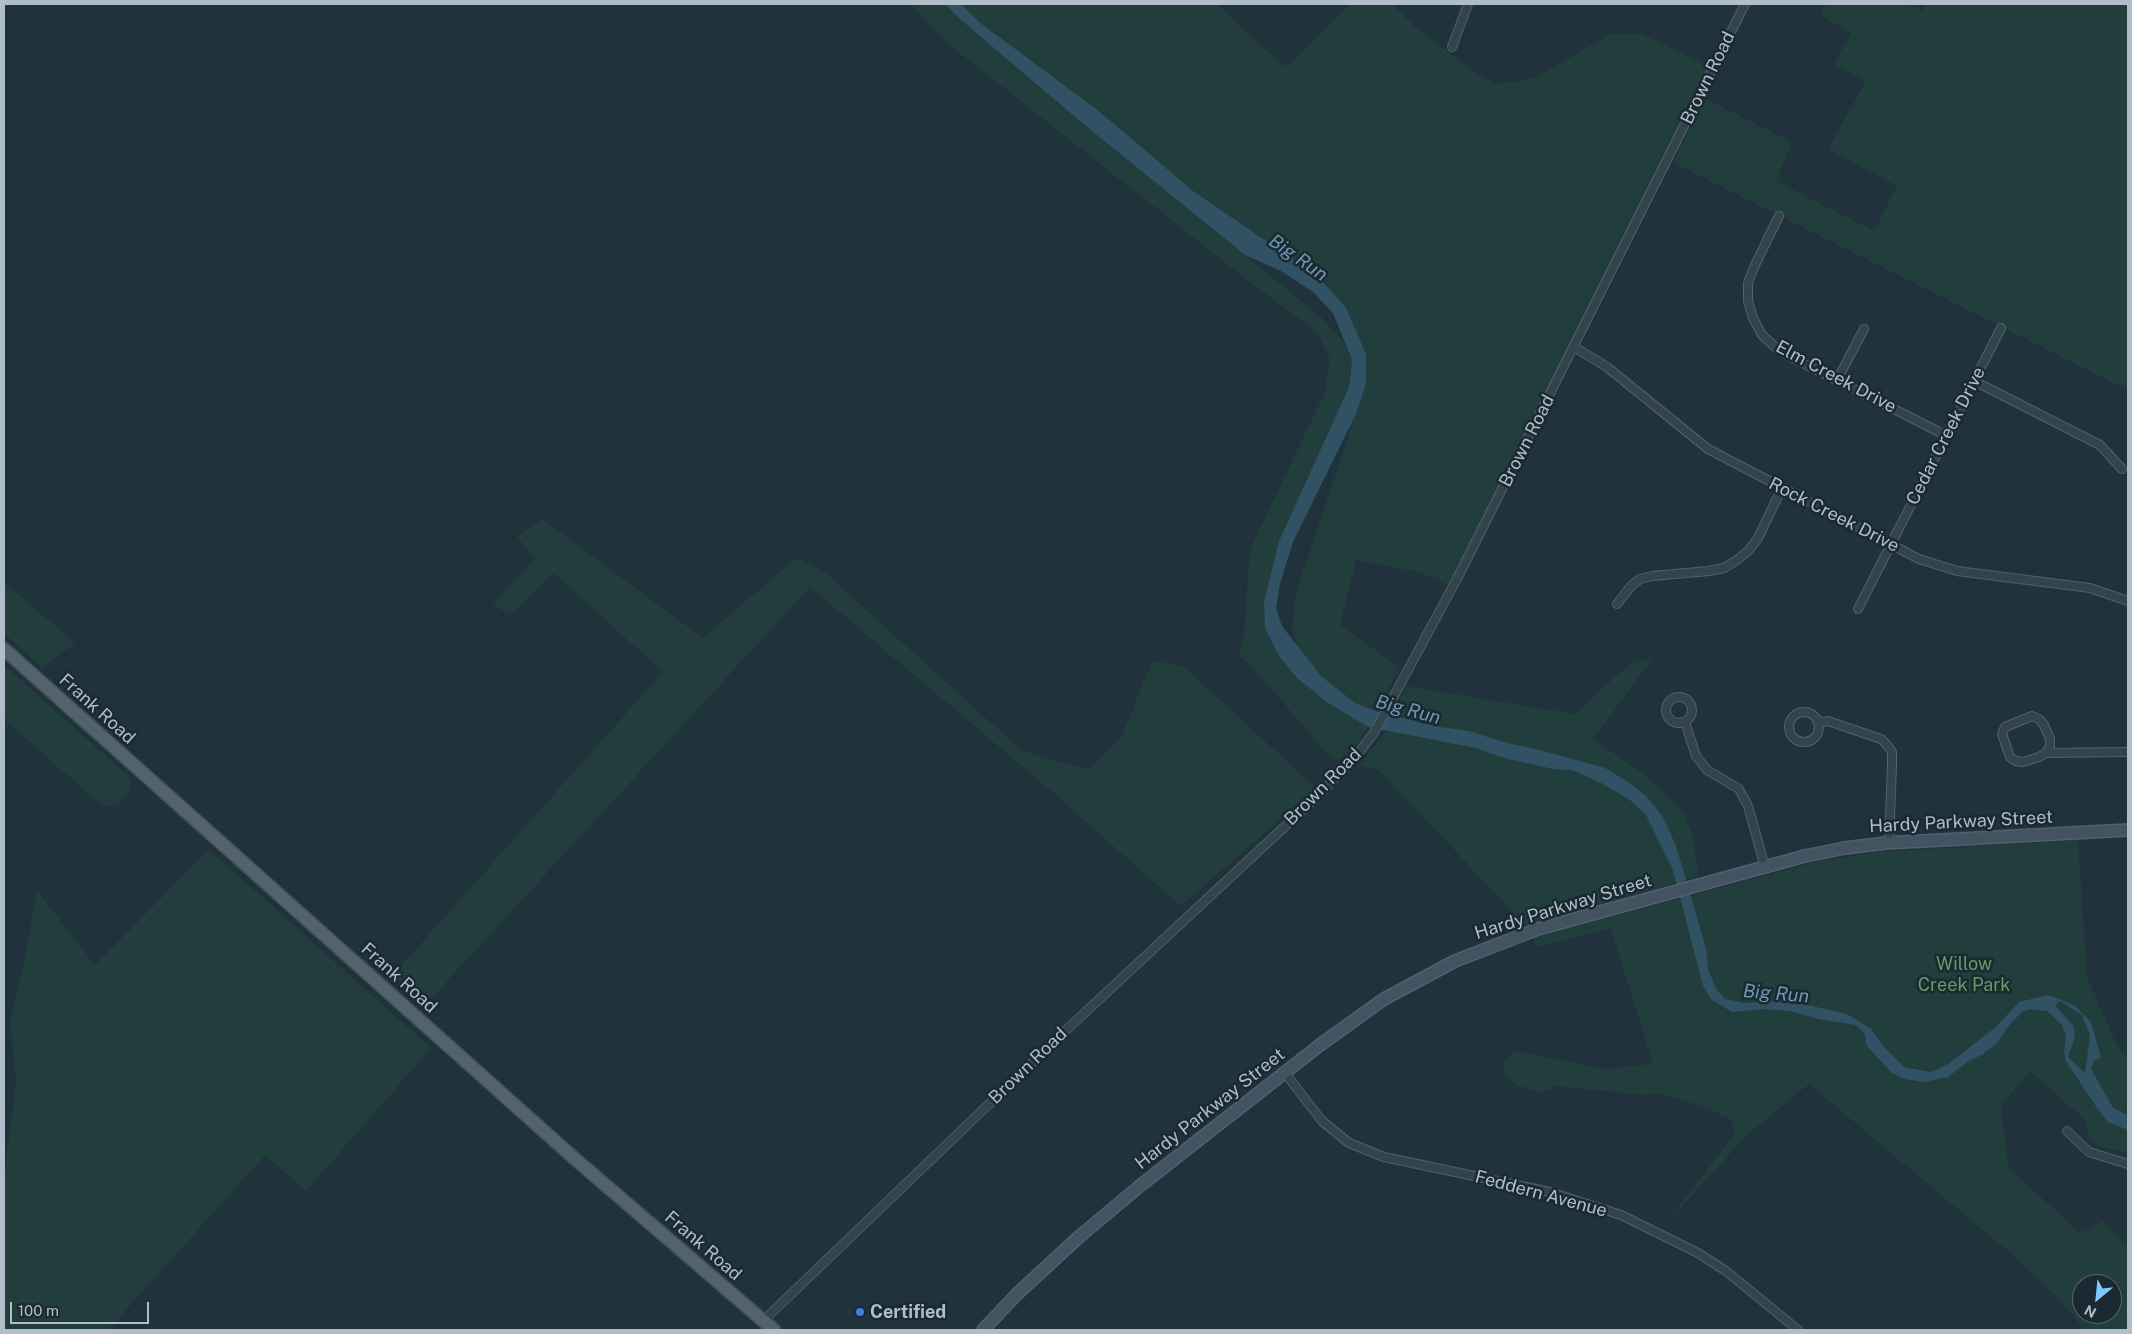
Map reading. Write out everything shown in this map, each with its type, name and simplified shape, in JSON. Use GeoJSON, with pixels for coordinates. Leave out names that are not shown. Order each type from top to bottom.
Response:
{"type":"FeatureCollection","features":[{"type":"Feature","properties":{"kind":"main road","name":"Frank Road"},"geometry":{"type":"LineString","coordinates":[[4,649],[574,1158],[774,1330]]}},
{"type":"Feature","properties":{"kind":"main road","name":"Hardy Parkway Street"},"geometry":{"type":"LineString","coordinates":[[983,1330],[1022,1289],[1080,1236],[1141,1185],[1327,1039],[1384,999],[1455,960],[1538,929],[1765,867],[1845,848],[1889,843],[2128,830]]}},
{"type":"Feature","properties":{"kind":"street"},"geometry":{"type":"LineString","coordinates":[[1452,47],[1468,4]]}},
{"type":"Feature","properties":{"kind":"street","name":"Brown Road"},"geometry":{"type":"LineString","coordinates":[[763,1321],[1063,1033],[1334,780],[1353,760],[1375,731],[1458,577],[1574,347],[1742,5]]}},
{"type":"Feature","properties":{"kind":"street","name":"Elm Creek Drive"},"geometry":{"type":"LineString","coordinates":[[1780,216],[1754,264],[1748,283],[1748,301],[1753,318],[1762,335],[1775,347],[1946,436]]}},
{"type":"Feature","properties":{"kind":"street","name":"Cedar Creek Drive"},"geometry":{"type":"LineString","coordinates":[[1858,609],[2001,328]]}},
{"type":"Feature","properties":{"kind":"street"},"geometry":{"type":"LineString","coordinates":[[1837,380],[1864,329]]}},
{"type":"Feature","properties":{"kind":"street","name":"Rock Creek Drive"},"geometry":{"type":"LineString","coordinates":[[1574,347],[1607,367],[1708,449],[1919,559],[1957,571],[2090,588],[2128,601]]}},
{"type":"Feature","properties":{"kind":"street"},"geometry":{"type":"LineString","coordinates":[[1974,382],[2100,445],[2122,469]]}},
{"type":"Feature","properties":{"kind":"street"},"geometry":{"type":"LineString","coordinates":[[1617,604],[1631,586],[1640,579],[1652,576],[1709,571],[1724,568],[1737,560],[1749,550],[1758,538],[1782,488]]}},
{"type":"Feature","properties":{"kind":"street"},"geometry":{"type":"LineString","coordinates":[[1808,713],[1816,718],[1818,723],[1819,728],[1816,737],[1808,742],[1798,741],[1790,735],[1790,720],[1798,714],[1808,713]]}},
{"type":"Feature","properties":{"kind":"street"},"geometry":{"type":"LineString","coordinates":[[2046,753],[2050,740],[2044,725],[2039,719],[2032,716],[2005,727],[2002,734],[2010,757],[2016,761],[2024,762],[2046,753],[2128,752]]}},
{"type":"Feature","properties":{"kind":"street"},"geometry":{"type":"LineString","coordinates":[[1818,723],[1828,721],[1881,739],[1888,744],[1892,752],[1889,843]]}},
{"type":"Feature","properties":{"kind":"street"},"geometry":{"type":"LineString","coordinates":[[1685,722],[1696,756],[1707,770],[1739,789],[1748,806],[1765,867]]}},
{"type":"Feature","properties":{"kind":"street","name":"Feddern Avenue"},"geometry":{"type":"LineString","coordinates":[[1285,1073],[1322,1121],[1350,1143],[1384,1157],[1550,1192],[1621,1215],[1698,1253],[1726,1271],[1798,1330]]}},
{"type":"Feature","properties":{"kind":"street"},"geometry":{"type":"LineString","coordinates":[[2067,1132],[2089,1152],[2128,1164]]}},
{"type":"Feature","properties":{"kind":"green space"},"geometry":{"type":"Polygon","coordinates":[[[910,4],[945,4],[961,20],[1087,127],[1322,318],[1343,342],[1352,360],[1349,387],[1279,541],[1265,628],[1279,656],[1297,678],[1328,703],[1368,727],[1345,760],[1331,758],[1254,669],[1240,656],[1244,632],[1250,550],[1325,392],[1330,359],[1317,332],[1251,283],[946,42],[910,4]]]}},
{"type":"Feature","properties":{"kind":"green space"},"geometry":{"type":"Polygon","coordinates":[[[961,4],[1217,4],[1282,65],[1290,65],[1350,4],[1392,4],[1416,28],[1479,75],[1497,84],[1538,76],[1611,34],[1641,34],[1709,66],[1449,585],[1419,572],[1356,560],[1340,625],[1400,668],[1376,711],[1355,703],[1321,676],[1297,646],[1292,626],[1296,593],[1366,384],[1316,275],[1193,191],[1100,112],[979,22],[961,4]]]}},
{"type":"Feature","properties":{"kind":"green space"},"geometry":{"type":"Polygon","coordinates":[[[1825,4],[1907,4],[1923,11],[1927,4],[2128,4],[2128,390],[1673,162],[1705,99],[1792,142],[1776,181],[1874,231],[1897,186],[1828,149],[1866,81],[1834,64],[1851,33],[1820,15],[1825,4]]]}},
{"type":"Feature","properties":{"kind":"green space"},"geometry":{"type":"Polygon","coordinates":[[[542,519],[703,638],[796,558],[822,570],[1022,751],[1089,770],[1121,738],[1152,661],[1183,666],[1316,788],[1181,906],[1048,788],[810,587],[426,1004],[393,975],[663,672],[554,573],[510,615],[493,604],[536,558],[517,537],[542,519]]]}},
{"type":"Feature","properties":{"kind":"green space"},"geometry":{"type":"Polygon","coordinates":[[[4,582],[75,643],[42,668],[4,633],[4,582]]]}},
{"type":"Feature","properties":{"kind":"green space"},"geometry":{"type":"Polygon","coordinates":[[[1653,658],[1593,739],[1645,775],[1682,810],[1693,837],[1699,876],[1526,926],[1380,771],[1359,765],[1383,735],[1406,686],[1575,714],[1628,665],[1653,658]]]}},
{"type":"Feature","properties":{"kind":"green space"},"geometry":{"type":"Polygon","coordinates":[[[4,665],[129,777],[132,787],[118,805],[111,807],[98,802],[4,719],[4,665]]]}},
{"type":"Feature","properties":{"kind":"green space","name":"Willow Creek Park"},"geometry":{"type":"Polygon","coordinates":[[[2078,840],[2087,977],[2117,1046],[2128,1058],[2128,1153],[2102,1147],[2094,1143],[2081,1116],[2030,1071],[2001,1105],[2008,1167],[2080,1233],[2102,1221],[2128,1248],[2128,1330],[2085,1330],[2080,1324],[2122,1324],[2122,1274],[2072,1274],[2072,1315],[2056,1296],[2009,1252],[1809,1084],[1747,1135],[1675,1214],[1678,1207],[1735,1134],[1731,1119],[1693,1103],[1663,1094],[1642,1095],[1557,1086],[1540,1093],[1515,1084],[1505,1075],[1503,1062],[1514,1051],[1606,1069],[1653,1064],[1611,928],[1537,947],[1532,938],[1821,861],[1878,852],[2078,840]]]}},
{"type":"Feature","properties":{"kind":"green space"},"geometry":{"type":"Polygon","coordinates":[[[209,850],[431,1048],[306,1191],[265,1155],[109,1329],[111,1330],[4,1330],[4,1178],[16,1081],[10,1022],[25,957],[37,891],[95,965],[209,850]]]}},
{"type":"Feature","properties":{"kind":"water"},"geometry":{"type":"Polygon","coordinates":[[[945,4],[961,4],[979,22],[1100,112],[1193,191],[1316,275],[1345,306],[1366,354],[1366,384],[1356,414],[1293,542],[1280,584],[1276,608],[1282,626],[1321,676],[1355,703],[1376,711],[1433,726],[1469,731],[1507,743],[1605,768],[1646,796],[1663,817],[1676,846],[1706,949],[1708,969],[1716,989],[1725,999],[1744,1003],[1786,1000],[1847,1014],[1871,1029],[1884,1047],[1904,1067],[1931,1072],[1948,1064],[1996,1027],[2019,1002],[2048,995],[2074,1005],[2091,1022],[2100,1059],[2094,1060],[2091,1069],[2113,1108],[2128,1115],[2128,1130],[2108,1122],[2097,1108],[2066,1061],[2064,1052],[2066,1036],[2062,1025],[2047,1011],[2030,1009],[2022,1012],[2010,1024],[1997,1043],[1983,1054],[1967,1062],[1948,1077],[1924,1082],[1905,1079],[1892,1073],[1866,1045],[1865,1034],[1856,1025],[1819,1019],[1789,1011],[1765,1009],[1732,1012],[1712,1000],[1703,986],[1673,870],[1646,815],[1630,800],[1601,783],[1572,770],[1553,769],[1504,758],[1476,748],[1368,727],[1328,703],[1297,678],[1279,656],[1265,628],[1264,602],[1279,541],[1349,387],[1352,360],[1333,313],[1313,292],[1281,271],[1245,255],[1087,127],[961,20],[945,4]],[[2060,1001],[2057,1003],[2056,1007],[2073,1025],[2075,1036],[2068,1057],[2085,1073],[2090,1035],[2082,1015],[2060,1001]]]}},
{"type":"Feature","properties":{"kind":"place","name":"Certified"},"geometry":{"type":"Point","coordinates":[860,1312]}},
{"type":"Feature","properties":{"kind":"water label","name":"Big Run"},"geometry":{"type":"Point","coordinates":[1298,258]}},
{"type":"Feature","properties":{"kind":"water label","name":"Big Run"},"geometry":{"type":"Point","coordinates":[1408,710]}},
{"type":"Feature","properties":{"kind":"water label","name":"Big Run"},"geometry":{"type":"Point","coordinates":[1776,994]}}]}
